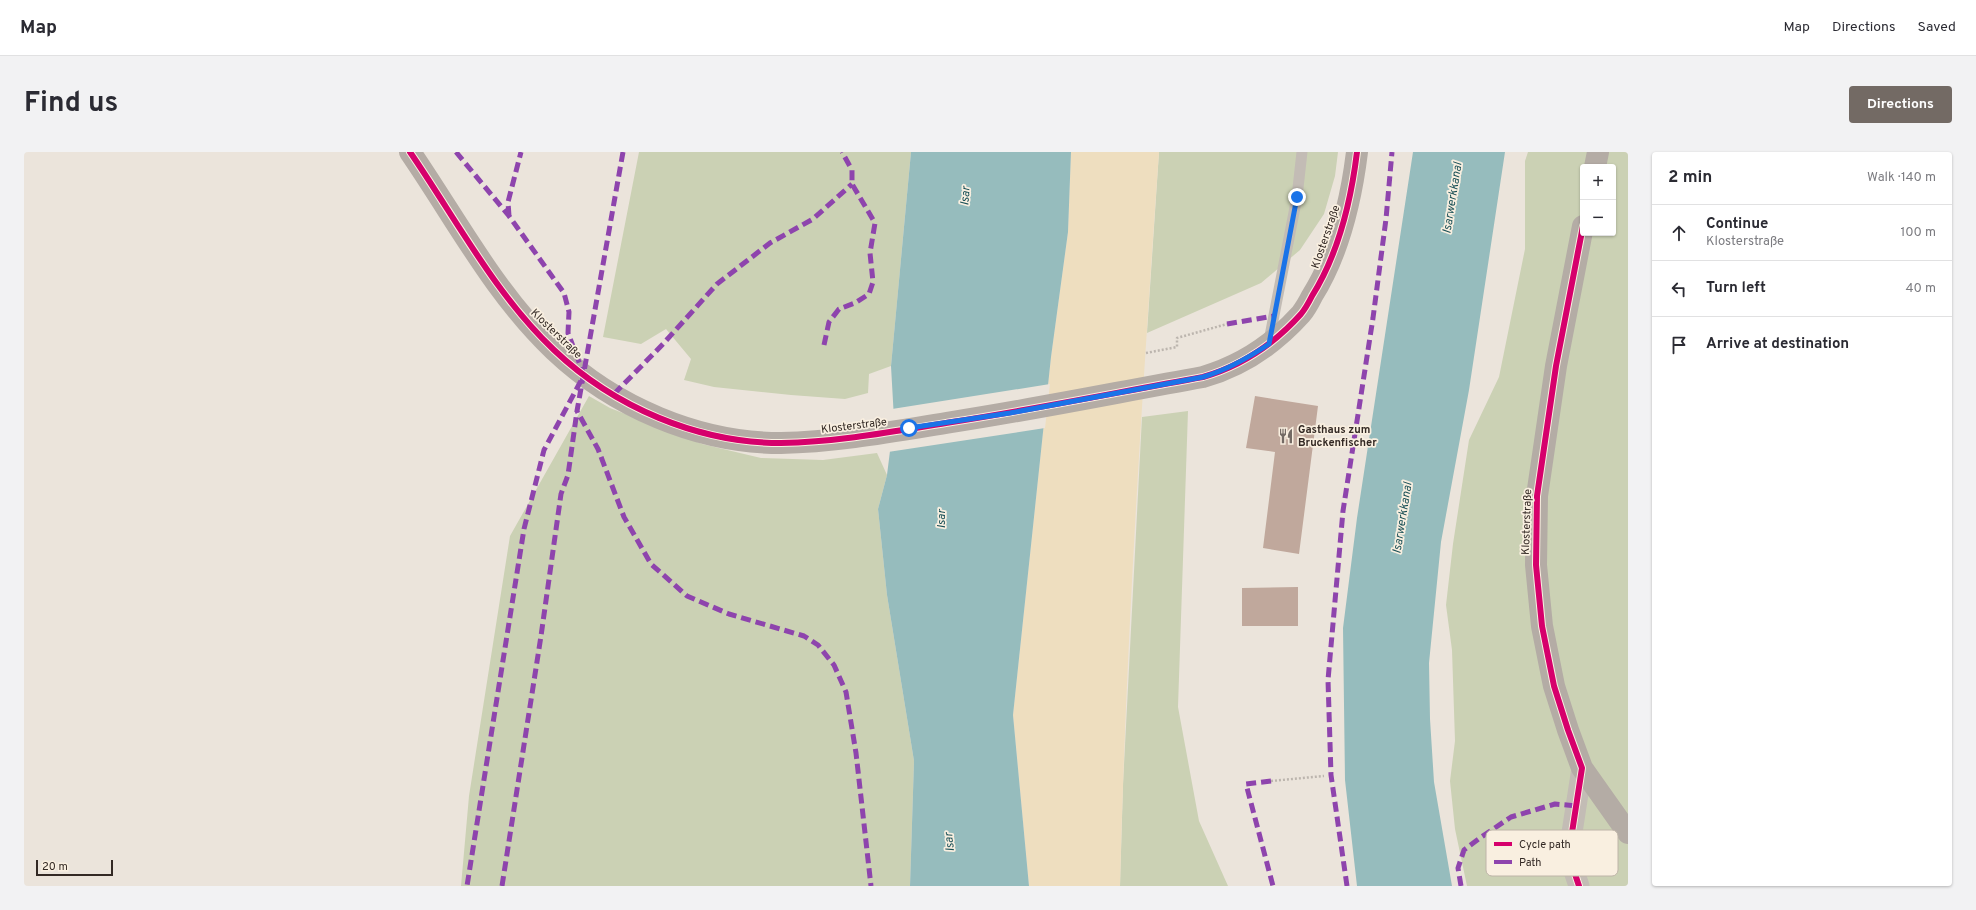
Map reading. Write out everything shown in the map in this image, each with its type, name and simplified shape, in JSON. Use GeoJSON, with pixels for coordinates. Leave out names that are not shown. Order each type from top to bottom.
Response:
{"type":"FeatureCollection","features":[{"type":"Feature","properties":{"kind":"main road","name":"Klosterstraße"},"geometry":{"type":"LineString","coordinates":[[410,152],[488,270],[521,314],[555,350],[584,374],[644,412],[681,427],[747,440],[781,443],[825,440],[1010,413],[1203,377],[1220,372],[1246,359],[1269,344],[1302,313],[1322,281],[1346,210],[1354,178],[1357,152]]}},
{"type":"Feature","properties":{"kind":"main road"},"geometry":{"type":"LineString","coordinates":[[1596,164],[1598,152]]}},
{"type":"Feature","properties":{"kind":"main road","name":"Klosterstraße"},"geometry":{"type":"LineString","coordinates":[[1581,236],[1556,366],[1537,496],[1536,565],[1542,626],[1554,686],[1568,730],[1582,768],[1628,833]]}},
{"type":"Feature","properties":{"kind":"street"},"geometry":{"type":"LineString","coordinates":[[1572,830],[1582,768]]}},
{"type":"Feature","properties":{"kind":"street"},"geometry":{"type":"LineString","coordinates":[[1576,876],[1579,886]]}},
{"type":"Feature","properties":{"kind":"lane"},"geometry":{"type":"LineString","coordinates":[[1269,344],[1297,197],[1302,152]]}},
{"type":"Feature","properties":{"kind":"path"},"geometry":{"type":"LineString","coordinates":[[1146,353],[1177,347],[1177,338],[1227,324]]}},
{"type":"Feature","properties":{"kind":"path"},"geometry":{"type":"LineString","coordinates":[[1271,782],[1324,776]]}},
{"type":"Feature","properties":{"kind":"green space"},"geometry":{"type":"Polygon","coordinates":[[[639,152],[911,152],[891,366],[869,374],[868,393],[845,399],[714,387],[684,380],[691,359],[666,329],[641,344],[603,337],[639,152]]]}},
{"type":"Feature","properties":{"kind":"green space"},"geometry":{"type":"Polygon","coordinates":[[[1159,152],[1338,152],[1335,176],[1324,214],[1300,250],[1261,283],[1147,333],[1159,152]]]}},
{"type":"Feature","properties":{"kind":"green space"},"geometry":{"type":"Polygon","coordinates":[[[1528,152],[1628,152],[1628,886],[1467,886],[1455,829],[1450,781],[1455,741],[1452,650],[1446,605],[1453,544],[1469,440],[1499,377],[1525,249],[1525,161],[1528,152]]]}},
{"type":"Feature","properties":{"kind":"green space"},"geometry":{"type":"Polygon","coordinates":[[[589,396],[610,408],[702,444],[761,458],[823,460],[877,453],[887,475],[878,509],[887,595],[914,761],[910,886],[461,886],[469,796],[510,536],[589,396]]]}},
{"type":"Feature","properties":{"kind":"green space"},"geometry":{"type":"Polygon","coordinates":[[[1188,411],[1178,707],[1199,821],[1228,886],[1120,886],[1123,784],[1142,417],[1188,411]]]}},
{"type":"Feature","properties":{"kind":"sand"},"geometry":{"type":"Polygon","coordinates":[[[1071,152],[1159,152],[1130,610],[1120,886],[1029,886],[1013,715],[1051,357],[1068,232],[1071,152]]]}},
{"type":"Feature","properties":{"kind":"water","name":"Isar"},"geometry":{"type":"Polygon","coordinates":[[[911,152],[1071,152],[1068,232],[1051,357],[1013,715],[1029,886],[910,886],[914,761],[887,595],[878,509],[887,475],[894,419],[891,366],[911,152]]]}},
{"type":"Feature","properties":{"kind":"water","name":"Isarwerkkanal"},"geometry":{"type":"Polygon","coordinates":[[[1413,152],[1505,152],[1469,390],[1441,542],[1429,663],[1430,719],[1434,782],[1452,886],[1357,886],[1345,780],[1343,628],[1357,518],[1413,152]]]}},
{"type":"Feature","properties":{"kind":"pier"},"geometry":{"type":"Polygon","coordinates":[[[1050,384],[1045,428],[888,452],[892,409],[1050,384]]]}},
{"type":"Feature","properties":{"kind":"building"},"geometry":{"type":"Polygon","coordinates":[[[1255,396],[1318,406],[1299,554],[1263,548],[1275,452],[1246,448],[1255,396]]]}},
{"type":"Feature","properties":{"kind":"building"},"geometry":{"type":"Polygon","coordinates":[[[1298,587],[1298,626],[1242,626],[1242,588],[1298,587]]]}},
{"type":"Feature","properties":{"kind":"marked path"},"geometry":{"type":"LineString","coordinates":[[456,152],[509,216],[564,293],[569,312],[568,333],[584,375],[544,450],[524,529],[467,886]]}},
{"type":"Feature","properties":{"kind":"marked path"},"geometry":{"type":"LineString","coordinates":[[509,216],[508,202],[521,152]]}},
{"type":"Feature","properties":{"kind":"marked path"},"geometry":{"type":"LineString","coordinates":[[623,152],[577,411],[598,449],[624,517],[651,564],[687,596],[729,614],[804,636],[818,645],[834,665],[846,692],[856,753],[871,886]]}},
{"type":"Feature","properties":{"kind":"marked path"},"geometry":{"type":"LineString","coordinates":[[824,345],[829,322],[839,309],[855,303],[869,294],[873,282],[870,253],[875,223],[852,184],[852,170],[842,152]]}},
{"type":"Feature","properties":{"kind":"marked path"},"geometry":{"type":"LineString","coordinates":[[1347,886],[1331,775],[1328,680],[1343,511],[1373,318],[1386,219],[1392,152]]}},
{"type":"Feature","properties":{"kind":"marked path"},"geometry":{"type":"LineString","coordinates":[[614,394],[663,344],[717,284],[770,243],[813,219],[852,184]]}},
{"type":"Feature","properties":{"kind":"marked path"},"geometry":{"type":"LineString","coordinates":[[1227,324],[1274,316]]}},
{"type":"Feature","properties":{"kind":"marked path"},"geometry":{"type":"LineString","coordinates":[[502,886],[541,636],[561,494],[568,475],[577,411]]}},
{"type":"Feature","properties":{"kind":"marked path"},"geometry":{"type":"LineString","coordinates":[[1271,781],[1246,784],[1273,886]]}},
{"type":"Feature","properties":{"kind":"marked path"},"geometry":{"type":"LineString","coordinates":[[1492,830],[1511,817],[1555,804],[1577,806]]}},
{"type":"Feature","properties":{"kind":"marked path"},"geometry":{"type":"LineString","coordinates":[[1461,886],[1458,868],[1464,850],[1486,834]]}},
{"type":"Feature","properties":{"kind":"cycle path"},"geometry":{"type":"LineString","coordinates":[[410,152],[477,255],[513,305],[554,350],[578,370],[603,389],[630,404],[659,418],[689,429],[750,441],[781,443],[824,441],[983,417],[1203,377],[1231,367],[1269,344],[1291,325],[1307,305],[1330,262],[1337,244],[1347,208],[1357,152]]}},
{"type":"Feature","properties":{"kind":"cycle path"},"geometry":{"type":"LineString","coordinates":[[1572,830],[1582,768],[1554,686],[1542,626],[1536,565],[1537,496],[1556,366],[1581,236]]}},
{"type":"Feature","properties":{"kind":"cycle path"},"geometry":{"type":"LineString","coordinates":[[1576,876],[1579,886]]}},
{"type":"Feature","properties":{"kind":"place","name":"Gasthaus zum Bruckenfischer"},"geometry":{"type":"Point","coordinates":[1286,436]}},
{"type":"Feature","properties":{"kind":"route"},"geometry":{"type":"LineString","coordinates":[[909,428],[1010,413],[1203,377],[1220,372],[1246,359],[1269,344],[1297,197]]}}]}
